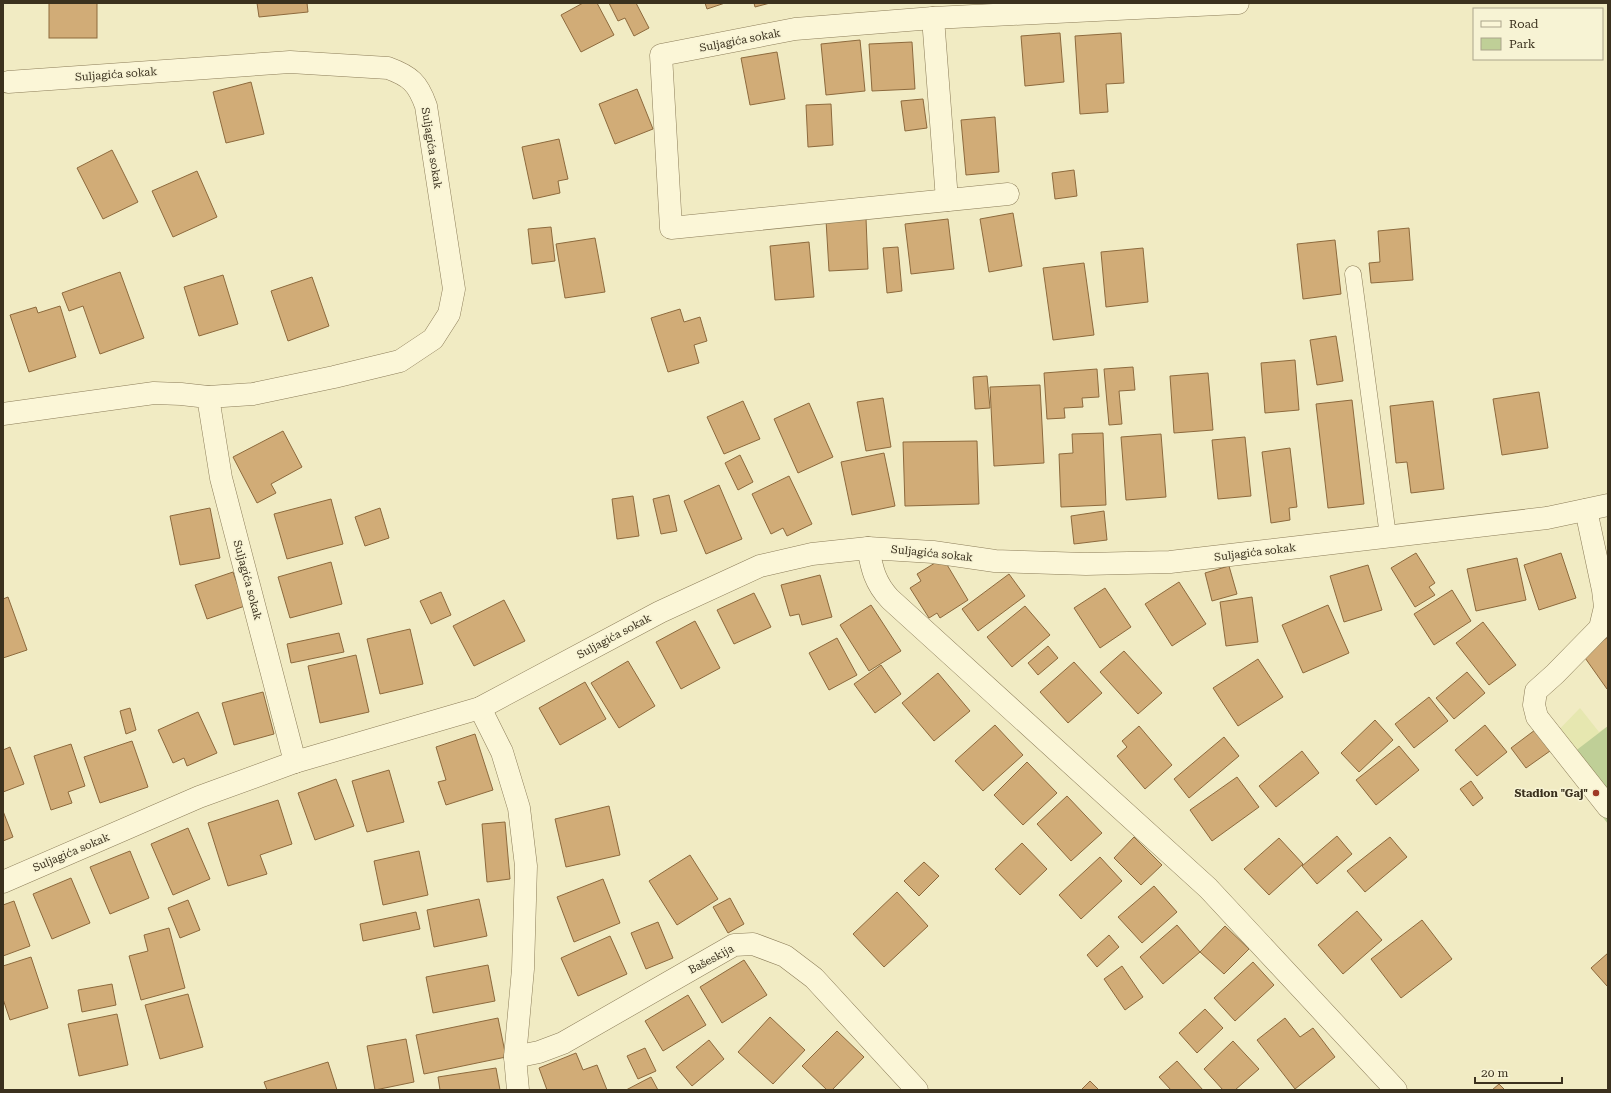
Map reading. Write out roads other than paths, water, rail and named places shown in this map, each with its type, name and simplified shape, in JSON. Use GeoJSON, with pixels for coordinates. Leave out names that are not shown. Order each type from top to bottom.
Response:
{"type":"FeatureCollection","features":[{"type":"Feature","properties":{"kind":"street","name":"Suljagića sokak"},"geometry":{"type":"LineString","coordinates":[[1008,194],[671,228],[661,55],[795,28],[933,18],[1238,3]]}},
{"type":"Feature","properties":{"kind":"street"},"geometry":{"type":"LineString","coordinates":[[933,18],[947,200]]}},
{"type":"Feature","properties":{"kind":"street","name":"Suljagića sokak"},"geometry":{"type":"LineString","coordinates":[[3,414],[154,393],[208,397],[254,394],[334,378],[400,361],[433,338],[449,314],[454,289],[426,106],[420,90],[412,80],[403,73],[388,68],[290,62],[8,82]]}},
{"type":"Feature","properties":{"kind":"street","name":"Suljagića sokak"},"geometry":{"type":"LineString","coordinates":[[208,397],[221,478],[296,762]]}},
{"type":"Feature","properties":{"kind":"street","name":"Suljagića sokak"},"geometry":{"type":"LineString","coordinates":[[3,882],[199,797],[296,762],[480,708],[660,612],[760,566],[812,554],[868,548],[933,552],[995,560],[1086,564],[1170,562],[1547,518],[1608,505]]}},
{"type":"Feature","properties":{"kind":"street"},"geometry":{"type":"LineString","coordinates":[[1586,510],[1603,590],[1605,607],[1600,628],[1555,674],[1536,691],[1534,705],[1537,717],[1608,807]]}},
{"type":"Feature","properties":{"kind":"street"},"geometry":{"type":"LineString","coordinates":[[868,548],[872,570],[879,588],[1208,888],[1396,1090]]}},
{"type":"Feature","properties":{"kind":"street"},"geometry":{"type":"LineString","coordinates":[[480,708],[502,752],[519,808],[526,866],[523,969],[515,1057],[518,1090]]}},
{"type":"Feature","properties":{"kind":"street","name":"Bašeskija"},"geometry":{"type":"LineString","coordinates":[[515,1057],[540,1052],[563,1043],[734,945],[753,944],[785,956],[814,978],[840,1003],[917,1090]]}},
{"type":"Feature","properties":{"kind":"lane"},"geometry":{"type":"LineString","coordinates":[[1353,274],[1388,536]]}},
{"type":"Feature","properties":{"kind":"place","name":"Stadion \"Gaj\""},"geometry":{"type":"Point","coordinates":[1596,793]}}]}
